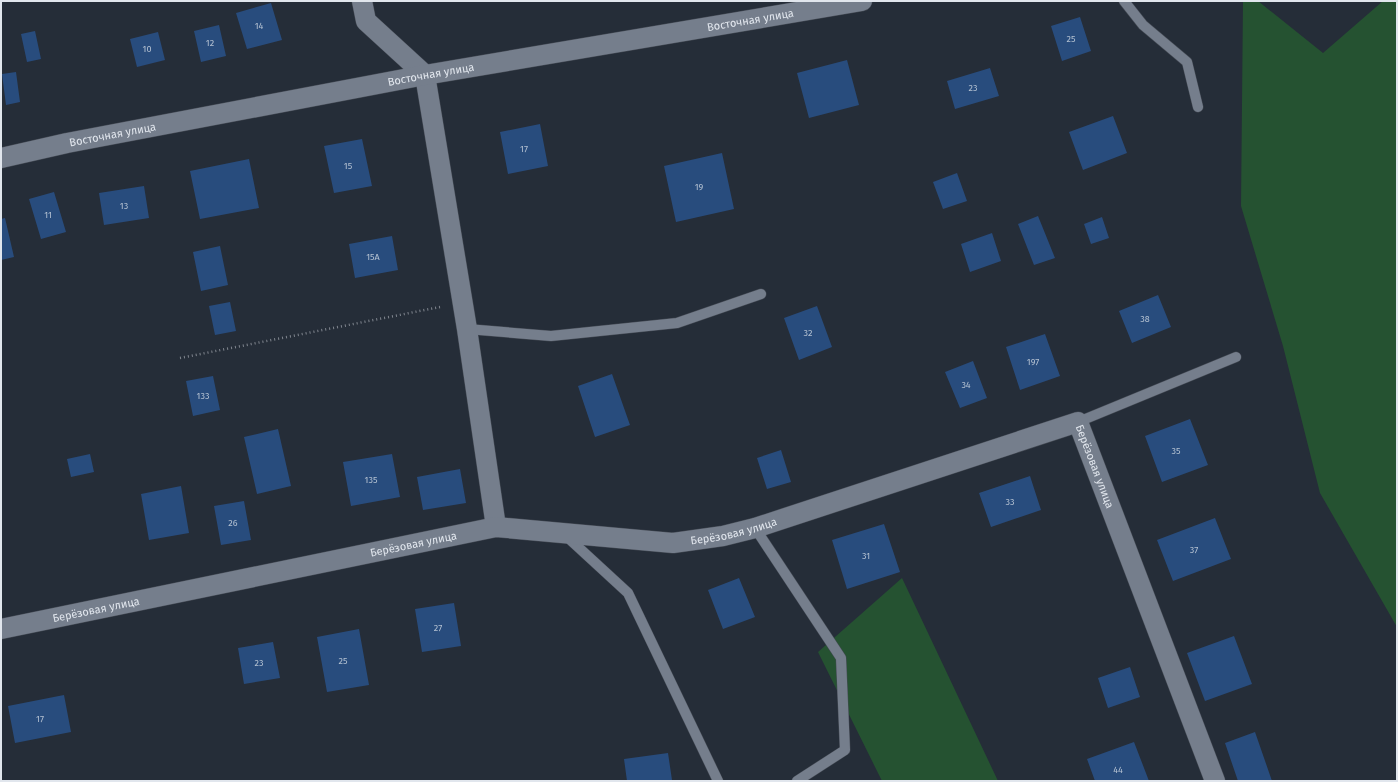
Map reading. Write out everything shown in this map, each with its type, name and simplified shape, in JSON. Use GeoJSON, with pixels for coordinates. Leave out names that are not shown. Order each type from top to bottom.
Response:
{"type":"FeatureCollection","features":[{"type":"Feature","properties":{"kind":"street"},"geometry":{"type":"LineString","coordinates":[[362,1],[366,21],[425,74],[467,329],[496,527]]}},
{"type":"Feature","properties":{"kind":"street","name":"Восточная улица"},"geometry":{"type":"LineString","coordinates":[[1,158],[67,143],[425,74],[862,1]]}},
{"type":"Feature","properties":{"kind":"street","name":"Берёзовая улица"},"geometry":{"type":"LineString","coordinates":[[1,629],[496,527],[673,543],[723,536],[755,528],[1078,422],[1214,781]]}},
{"type":"Feature","properties":{"kind":"lane"},"geometry":{"type":"LineString","coordinates":[[1124,1],[1143,25],[1187,62],[1198,107]]}},
{"type":"Feature","properties":{"kind":"lane"},"geometry":{"type":"LineString","coordinates":[[467,329],[551,336],[677,324],[761,294]]}},
{"type":"Feature","properties":{"kind":"lane"},"geometry":{"type":"LineString","coordinates":[[1078,422],[1236,357]]}},
{"type":"Feature","properties":{"kind":"lane"},"geometry":{"type":"LineString","coordinates":[[755,528],[841,658],[845,750],[797,781]]}},
{"type":"Feature","properties":{"kind":"lane"},"geometry":{"type":"LineString","coordinates":[[562,533],[628,593],[718,781]]}},
{"type":"Feature","properties":{"kind":"path"},"geometry":{"type":"LineString","coordinates":[[180,358],[462,303]]}},
{"type":"Feature","properties":{"kind":"green space"},"geometry":{"type":"Polygon","coordinates":[[[1243,1],[1258,1],[1323,53],[1383,1],[1397,1],[1397,627],[1320,493],[1283,346],[1241,206],[1243,1]]]}},
{"type":"Feature","properties":{"kind":"green space"},"geometry":{"type":"Polygon","coordinates":[[[902,578],[998,781],[882,781],[818,652],[902,578]]]}},
{"type":"Feature","properties":{"kind":"building"},"geometry":{"type":"Polygon","coordinates":[[[271,3],[282,40],[247,49],[236,13],[271,3]]]}},
{"type":"Feature","properties":{"kind":"building"},"geometry":{"type":"Polygon","coordinates":[[[1080,17],[1091,51],[1062,61],[1051,26],[1080,17]]]}},
{"type":"Feature","properties":{"kind":"building"},"geometry":{"type":"Polygon","coordinates":[[[219,25],[226,56],[201,62],[194,31],[219,25]]]}},
{"type":"Feature","properties":{"kind":"building"},"geometry":{"type":"Polygon","coordinates":[[[35,31],[41,59],[27,62],[21,34],[35,31]]]}},
{"type":"Feature","properties":{"kind":"building"},"geometry":{"type":"Polygon","coordinates":[[[158,32],[165,60],[137,67],[130,39],[158,32]]]}},
{"type":"Feature","properties":{"kind":"building"},"geometry":{"type":"Polygon","coordinates":[[[847,60],[859,105],[809,118],[797,73],[847,60]]]}},
{"type":"Feature","properties":{"kind":"building"},"geometry":{"type":"Polygon","coordinates":[[[990,68],[999,96],[955,109],[947,81],[990,68]]]}},
{"type":"Feature","properties":{"kind":"building"},"geometry":{"type":"Polygon","coordinates":[[[16,72],[20,102],[6,105],[2,74],[16,72]]]}},
{"type":"Feature","properties":{"kind":"building"},"geometry":{"type":"Polygon","coordinates":[[[1113,116],[1127,153],[1083,170],[1069,132],[1113,116]]]}},
{"type":"Feature","properties":{"kind":"building"},"geometry":{"type":"Polygon","coordinates":[[[540,124],[548,166],[508,174],[500,132],[540,124]]]}},
{"type":"Feature","properties":{"kind":"building"},"geometry":{"type":"Polygon","coordinates":[[[362,139],[372,186],[334,193],[324,146],[362,139]]]}},
{"type":"Feature","properties":{"kind":"building"},"geometry":{"type":"Polygon","coordinates":[[[722,153],[734,209],[676,222],[664,166],[722,153]]]}},
{"type":"Feature","properties":{"kind":"building"},"geometry":{"type":"Polygon","coordinates":[[[249,159],[259,208],[200,219],[190,171],[249,159]]]}},
{"type":"Feature","properties":{"kind":"building"},"geometry":{"type":"Polygon","coordinates":[[[957,173],[967,201],[943,209],[933,182],[957,173]]]}},
{"type":"Feature","properties":{"kind":"building"},"geometry":{"type":"Polygon","coordinates":[[[144,186],[149,218],[104,225],[99,193],[144,186]]]}},
{"type":"Feature","properties":{"kind":"building"},"geometry":{"type":"Polygon","coordinates":[[[54,192],[66,232],[41,239],[29,199],[54,192]]]}},
{"type":"Feature","properties":{"kind":"building"},"geometry":{"type":"Polygon","coordinates":[[[1038,216],[1055,258],[1034,265],[1018,224],[1038,216]]]}},
{"type":"Feature","properties":{"kind":"building"},"geometry":{"type":"Polygon","coordinates":[[[1102,217],[1109,238],[1091,244],[1084,224],[1102,217]]]}},
{"type":"Feature","properties":{"kind":"building"},"geometry":{"type":"Polygon","coordinates":[[[5,218],[14,257],[1,260],[1,219],[5,218]]]}},
{"type":"Feature","properties":{"kind":"building"},"geometry":{"type":"Polygon","coordinates":[[[992,233],[1001,261],[970,272],[961,244],[992,233]]]}},
{"type":"Feature","properties":{"kind":"building"},"geometry":{"type":"Polygon","coordinates":[[[392,236],[398,270],[355,278],[349,244],[392,236]]]}},
{"type":"Feature","properties":{"kind":"building"},"geometry":{"type":"Polygon","coordinates":[[[220,246],[228,285],[201,291],[193,252],[220,246]]]}},
{"type":"Feature","properties":{"kind":"building"},"geometry":{"type":"Polygon","coordinates":[[[1158,295],[1171,327],[1132,343],[1119,311],[1158,295]]]}},
{"type":"Feature","properties":{"kind":"building"},"geometry":{"type":"Polygon","coordinates":[[[230,302],[236,331],[215,335],[209,306],[230,302]]]}},
{"type":"Feature","properties":{"kind":"building"},"geometry":{"type":"Polygon","coordinates":[[[817,306],[832,347],[799,360],[784,318],[817,306]]]}},
{"type":"Feature","properties":{"kind":"building"},"geometry":{"type":"Polygon","coordinates":[[[1045,334],[1060,376],[1020,390],[1006,347],[1045,334]]]}},
{"type":"Feature","properties":{"kind":"building"},"geometry":{"type":"Polygon","coordinates":[[[973,361],[987,398],[960,408],[945,372],[973,361]]]}},
{"type":"Feature","properties":{"kind":"building"},"geometry":{"type":"Polygon","coordinates":[[[612,374],[630,425],[595,437],[578,386],[612,374]]]}},
{"type":"Feature","properties":{"kind":"building"},"geometry":{"type":"Polygon","coordinates":[[[213,376],[220,410],[193,416],[186,381],[213,376]]]}},
{"type":"Feature","properties":{"kind":"building"},"geometry":{"type":"Polygon","coordinates":[[[1190,419],[1208,465],[1162,482],[1145,436],[1190,419]]]}},
{"type":"Feature","properties":{"kind":"building"},"geometry":{"type":"Polygon","coordinates":[[[278,429],[291,486],[257,494],[244,437],[278,429]]]}},
{"type":"Feature","properties":{"kind":"building"},"geometry":{"type":"Polygon","coordinates":[[[781,450],[791,482],[767,489],[757,458],[781,450]]]}},
{"type":"Feature","properties":{"kind":"building"},"geometry":{"type":"Polygon","coordinates":[[[90,454],[94,472],[71,477],[67,459],[90,454]]]}},
{"type":"Feature","properties":{"kind":"building"},"geometry":{"type":"Polygon","coordinates":[[[392,454],[400,497],[351,506],[343,462],[392,454]]]}},
{"type":"Feature","properties":{"kind":"building"},"geometry":{"type":"Polygon","coordinates":[[[460,469],[466,503],[423,510],[417,477],[460,469]]]}},
{"type":"Feature","properties":{"kind":"building"},"geometry":{"type":"Polygon","coordinates":[[[1030,476],[1041,510],[991,527],[979,493],[1030,476]]]}},
{"type":"Feature","properties":{"kind":"building"},"geometry":{"type":"Polygon","coordinates":[[[181,486],[189,533],[149,540],[141,494],[181,486]]]}},
{"type":"Feature","properties":{"kind":"building"},"geometry":{"type":"Polygon","coordinates":[[[244,501],[251,540],[221,545],[214,506],[244,501]]]}},
{"type":"Feature","properties":{"kind":"building"},"geometry":{"type":"Polygon","coordinates":[[[1215,518],[1231,559],[1173,581],[1157,540],[1215,518]]]}},
{"type":"Feature","properties":{"kind":"building"},"geometry":{"type":"Polygon","coordinates":[[[884,524],[900,572],[847,589],[832,540],[884,524]]]}},
{"type":"Feature","properties":{"kind":"building"},"geometry":{"type":"Polygon","coordinates":[[[739,578],[755,617],[723,629],[708,590],[739,578]]]}},
{"type":"Feature","properties":{"kind":"building"},"geometry":{"type":"Polygon","coordinates":[[[454,603],[461,646],[422,652],[415,609],[454,603]]]}},
{"type":"Feature","properties":{"kind":"building"},"geometry":{"type":"Polygon","coordinates":[[[359,629],[369,685],[327,692],[317,637],[359,629]]]}},
{"type":"Feature","properties":{"kind":"building"},"geometry":{"type":"Polygon","coordinates":[[[1234,636],[1252,684],[1205,701],[1187,653],[1234,636]]]}},
{"type":"Feature","properties":{"kind":"building"},"geometry":{"type":"Polygon","coordinates":[[[273,642],[280,678],[244,684],[238,648],[273,642]]]}},
{"type":"Feature","properties":{"kind":"building"},"geometry":{"type":"Polygon","coordinates":[[[1130,667],[1140,697],[1108,708],[1098,678],[1130,667]]]}},
{"type":"Feature","properties":{"kind":"building"},"geometry":{"type":"Polygon","coordinates":[[[64,695],[71,732],[15,743],[8,706],[64,695]]]}},
{"type":"Feature","properties":{"kind":"building"},"geometry":{"type":"Polygon","coordinates":[[[1255,732],[1272,781],[1238,781],[1225,743],[1255,732]]]}},
{"type":"Feature","properties":{"kind":"building"},"geometry":{"type":"Polygon","coordinates":[[[1134,742],[1149,781],[1095,781],[1087,759],[1134,742]]]}},
{"type":"Feature","properties":{"kind":"building"},"geometry":{"type":"Polygon","coordinates":[[[668,753],[672,780],[627,781],[624,759],[668,753]]]}}]}
